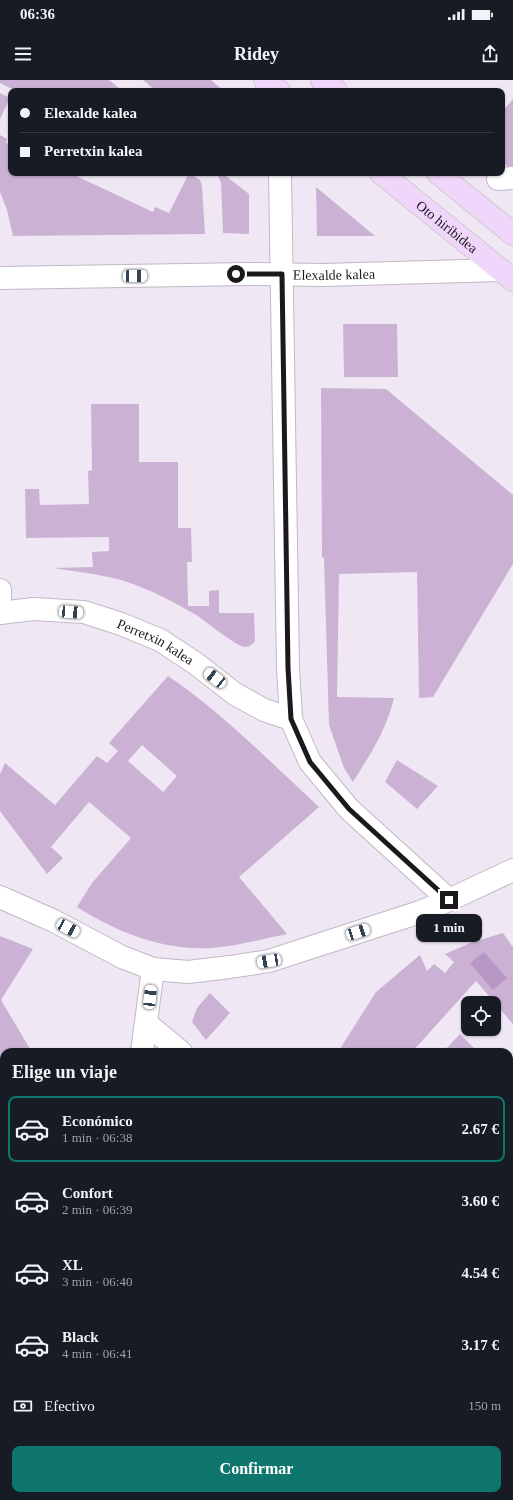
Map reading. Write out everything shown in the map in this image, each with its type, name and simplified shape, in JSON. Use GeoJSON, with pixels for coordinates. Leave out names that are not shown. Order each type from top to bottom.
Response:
{"type":"FeatureCollection","features":[{"type":"Feature","properties":{"kind":"main road"},"geometry":{"type":"LineString","coordinates":[[265,80],[275,88]]}},
{"type":"Feature","properties":{"kind":"main road"},"geometry":{"type":"LineString","coordinates":[[322,80],[332,88]]}},
{"type":"Feature","properties":{"kind":"main road","name":"Oto hiribidea"},"geometry":{"type":"LineString","coordinates":[[385,176],[507,275]]}},
{"type":"Feature","properties":{"kind":"main road"},"geometry":{"type":"LineString","coordinates":[[442,176],[513,234]]}},
{"type":"Feature","properties":{"kind":"street"},"geometry":{"type":"LineString","coordinates":[[280,176],[288,668],[291,719],[310,762],[349,809],[449,900]]}},
{"type":"Feature","properties":{"kind":"street","name":"Elexalde kalea"},"geometry":{"type":"LineString","coordinates":[[0,278],[248,274],[507,275]]}},
{"type":"Feature","properties":{"kind":"street"},"geometry":{"type":"LineString","coordinates":[[0,590],[0,613]]}},
{"type":"Feature","properties":{"kind":"street","name":"Perretxin kalea"},"geometry":{"type":"LineString","coordinates":[[0,613],[33,609],[84,612],[121,624],[160,640],[195,663],[235,694],[264,710],[291,719]]}},
{"type":"Feature","properties":{"kind":"street"},"geometry":{"type":"LineString","coordinates":[[0,897],[47,918],[122,957],[153,969],[188,972],[269,961],[388,923],[449,900],[513,870]]}},
{"type":"Feature","properties":{"kind":"street"},"geometry":{"type":"LineString","coordinates":[[143,1048],[153,969]]}},
{"type":"Feature","properties":{"kind":"street"},"geometry":{"type":"LineString","coordinates":[[147,1024],[176,1048]]}},
{"type":"Feature","properties":{"kind":"shaded area"},"geometry":{"type":"Polygon","coordinates":[[[0,80],[109,80],[119,88],[10,88],[0,83],[0,80]]]}},
{"type":"Feature","properties":{"kind":"shaded area"},"geometry":{"type":"Polygon","coordinates":[[[143,80],[211,80],[220,88],[152,88],[143,80]]]}},
{"type":"Feature","properties":{"kind":"shaded area"},"geometry":{"type":"Polygon","coordinates":[[[0,93],[8,97],[8,102],[0,119],[0,93]]]}},
{"type":"Feature","properties":{"kind":"shaded area"},"geometry":{"type":"Polygon","coordinates":[[[513,99],[513,170],[505,164],[505,108],[513,99]]]}},
{"type":"Feature","properties":{"kind":"shaded area"},"geometry":{"type":"Polygon","coordinates":[[[0,135],[7,139],[6,143],[8,144],[8,176],[76,176],[153,212],[155,207],[169,213],[188,176],[194,176],[200,180],[202,186],[205,234],[13,236],[7,210],[0,192],[0,135]]]}},
{"type":"Feature","properties":{"kind":"shaded area"},"geometry":{"type":"Polygon","coordinates":[[[218,176],[226,176],[249,194],[249,234],[223,233],[221,183],[218,176]]]}},
{"type":"Feature","properties":{"kind":"shaded area"},"geometry":{"type":"Polygon","coordinates":[[[316,187],[375,236],[317,236],[316,187]]]}},
{"type":"Feature","properties":{"kind":"shaded area"},"geometry":{"type":"Polygon","coordinates":[[[343,324],[397,324],[398,377],[344,377],[343,324]]]}},
{"type":"Feature","properties":{"kind":"shaded area"},"geometry":{"type":"Polygon","coordinates":[[[321,388],[386,389],[513,495],[513,564],[433,697],[419,698],[417,572],[339,574],[337,697],[394,698],[387,721],[372,751],[353,782],[344,768],[329,725],[324,558],[322,557],[321,388]]]}},
{"type":"Feature","properties":{"kind":"shaded area"},"geometry":{"type":"Polygon","coordinates":[[[91,404],[139,404],[139,462],[178,462],[178,528],[191,528],[192,562],[187,562],[188,606],[209,606],[209,591],[219,590],[219,613],[254,613],[255,641],[251,645],[245,647],[240,646],[196,615],[141,587],[113,578],[54,568],[93,567],[92,552],[109,551],[109,537],[26,538],[25,489],[39,489],[40,505],[89,504],[88,471],[92,470],[91,404]]]}},
{"type":"Feature","properties":{"kind":"shaded area"},"geometry":{"type":"Polygon","coordinates":[[[168,676],[188,690],[227,722],[319,807],[239,877],[287,934],[221,947],[176,947],[125,932],[77,907],[92,883],[131,838],[89,802],[51,847],[63,858],[47,874],[0,811],[0,774],[5,763],[55,805],[97,756],[107,763],[118,751],[109,743],[168,676]],[[142,745],[128,761],[163,792],[177,776],[142,745]]]}},
{"type":"Feature","properties":{"kind":"shaded area"},"geometry":{"type":"Polygon","coordinates":[[[397,760],[438,786],[417,809],[385,782],[397,760]]]}},
{"type":"Feature","properties":{"kind":"shaded area"},"geometry":{"type":"Polygon","coordinates":[[[503,933],[513,946],[513,1024],[501,1010],[501,996],[489,996],[476,981],[416,1048],[341,1048],[376,992],[420,955],[427,971],[434,964],[445,973],[454,962],[445,954],[470,943],[503,933]]]}},
{"type":"Feature","properties":{"kind":"shaded area"},"geometry":{"type":"Polygon","coordinates":[[[0,936],[33,949],[1,1000],[30,1048],[0,1048],[0,936]]]}},
{"type":"Feature","properties":{"kind":"shaded area"},"geometry":{"type":"Polygon","coordinates":[[[484,952],[507,978],[493,990],[470,963],[484,952]]]}},
{"type":"Feature","properties":{"kind":"shaded area"},"geometry":{"type":"Polygon","coordinates":[[[210,993],[230,1013],[206,1040],[192,1022],[197,1008],[210,993]]]}},
{"type":"Feature","properties":{"kind":"shaded area"},"geometry":{"type":"Polygon","coordinates":[[[460,1034],[474,1048],[447,1048],[460,1034]]]}},
{"type":"Feature","properties":{"kind":"route"},"geometry":{"type":"LineString","coordinates":[[236,274],[282,274],[288,668],[291,719],[310,762],[349,809],[449,900]]}}]}
